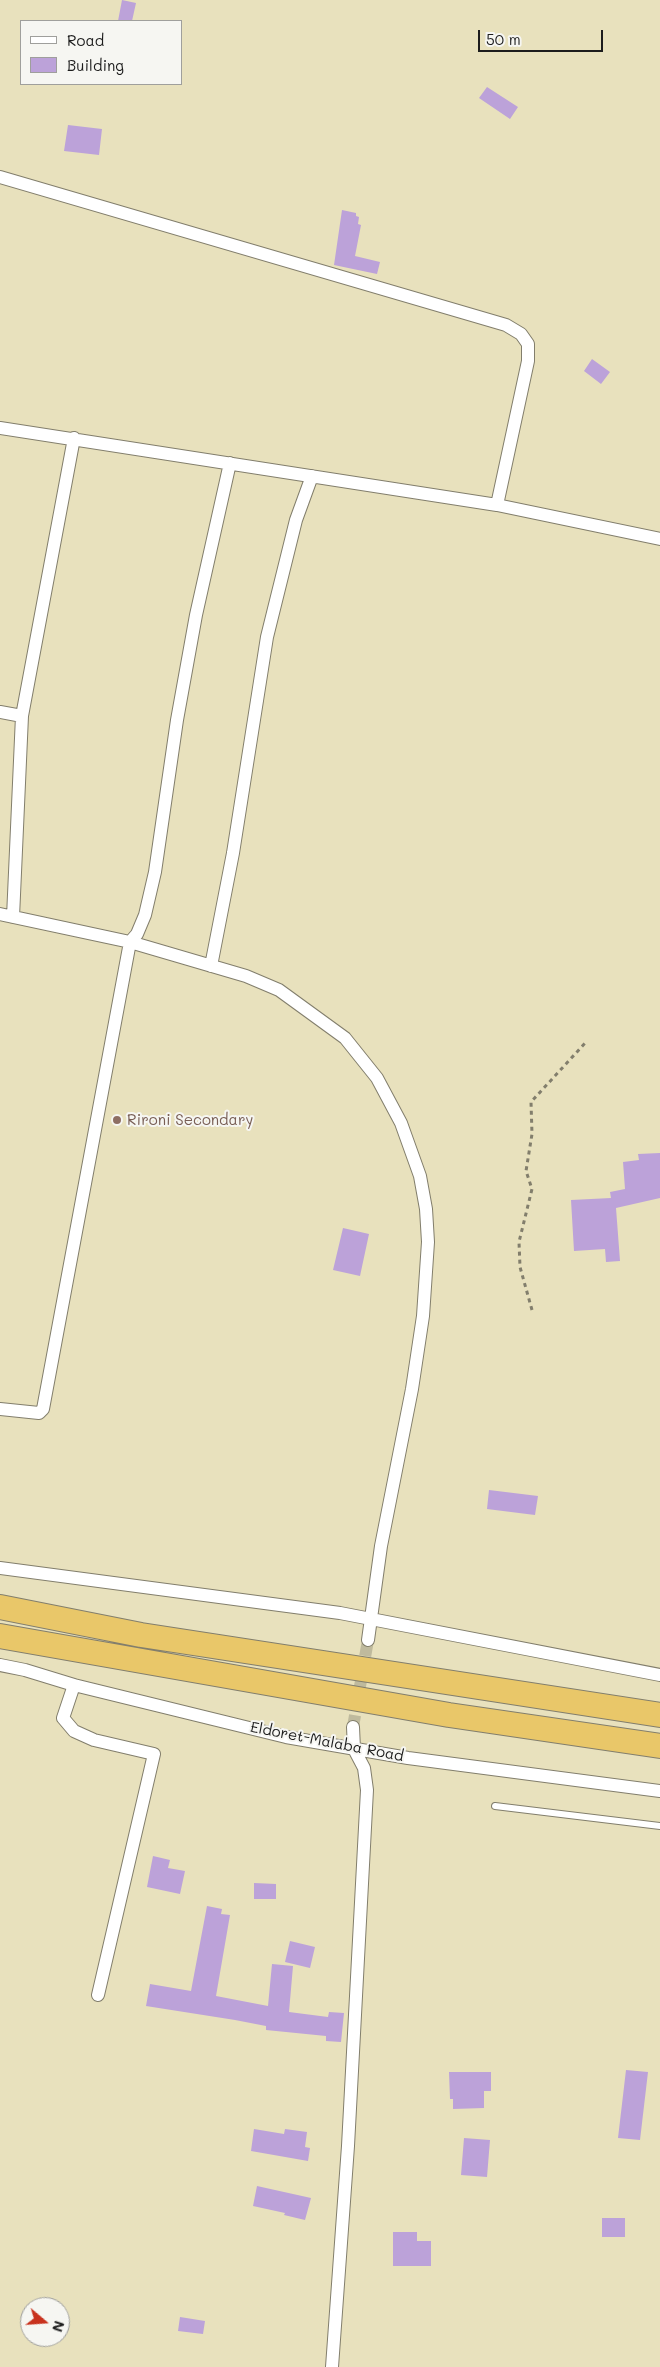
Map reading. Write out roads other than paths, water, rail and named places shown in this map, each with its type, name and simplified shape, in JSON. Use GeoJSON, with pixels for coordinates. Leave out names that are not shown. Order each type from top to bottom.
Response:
{"type":"FeatureCollection","features":[{"type":"Feature","properties":{"kind":"highway"},"geometry":{"type":"LineString","coordinates":[[0,1607],[141,1635],[653,1711]]}},
{"type":"Feature","properties":{"kind":"highway"},"geometry":{"type":"LineString","coordinates":[[0,1636],[449,1715],[660,1746]]}},
{"type":"Feature","properties":{"kind":"street"},"geometry":{"type":"LineString","coordinates":[[0,177],[497,322],[521,334],[528,344],[528,361],[497,505]]}},
{"type":"Feature","properties":{"kind":"street"},"geometry":{"type":"LineString","coordinates":[[0,428],[497,505],[660,539]]}},
{"type":"Feature","properties":{"kind":"street"},"geometry":{"type":"LineString","coordinates":[[74,438],[22,716],[6,915],[130,942],[246,976],[279,990],[345,1038],[377,1078],[401,1123],[420,1176],[426,1209],[428,1242],[423,1316],[412,1389],[381,1546],[368,1640]]}},
{"type":"Feature","properties":{"kind":"street"},"geometry":{"type":"LineString","coordinates":[[0,1409],[39,1413],[43,1409],[130,942],[137,934],[145,915],[155,872],[177,720],[194,625],[230,463]]}},
{"type":"Feature","properties":{"kind":"street"},"geometry":{"type":"LineString","coordinates":[[211,966],[233,853],[268,637],[296,520],[312,476]]}},
{"type":"Feature","properties":{"kind":"street"},"geometry":{"type":"LineString","coordinates":[[0,712],[22,716]]}},
{"type":"Feature","properties":{"kind":"street"},"geometry":{"type":"LineString","coordinates":[[0,1568],[370,1618],[660,1675]]}},
{"type":"Feature","properties":{"kind":"street","name":"Eldoret-Malaba Road"},"geometry":{"type":"LineString","coordinates":[[0,1665],[286,1737],[408,1758],[660,1791]]}},
{"type":"Feature","properties":{"kind":"street"},"geometry":{"type":"LineString","coordinates":[[74,1685],[63,1718],[74,1731],[94,1740],[154,1754],[98,1995]]}},
{"type":"Feature","properties":{"kind":"street"},"geometry":{"type":"LineString","coordinates":[[332,2367],[348,2146],[367,1790],[364,1768],[354,1749],[353,1727]]}},
{"type":"Feature","properties":{"kind":"lane"},"geometry":{"type":"LineString","coordinates":[[495,1806],[660,1826]]}},
{"type":"Feature","properties":{"kind":"tunnel"},"geometry":{"type":"LineString","coordinates":[[353,1727],[368,1640]]}},
{"type":"Feature","properties":{"kind":"place","name":"Rironi Secondary"},"geometry":{"type":"Point","coordinates":[117,1120]}}]}
